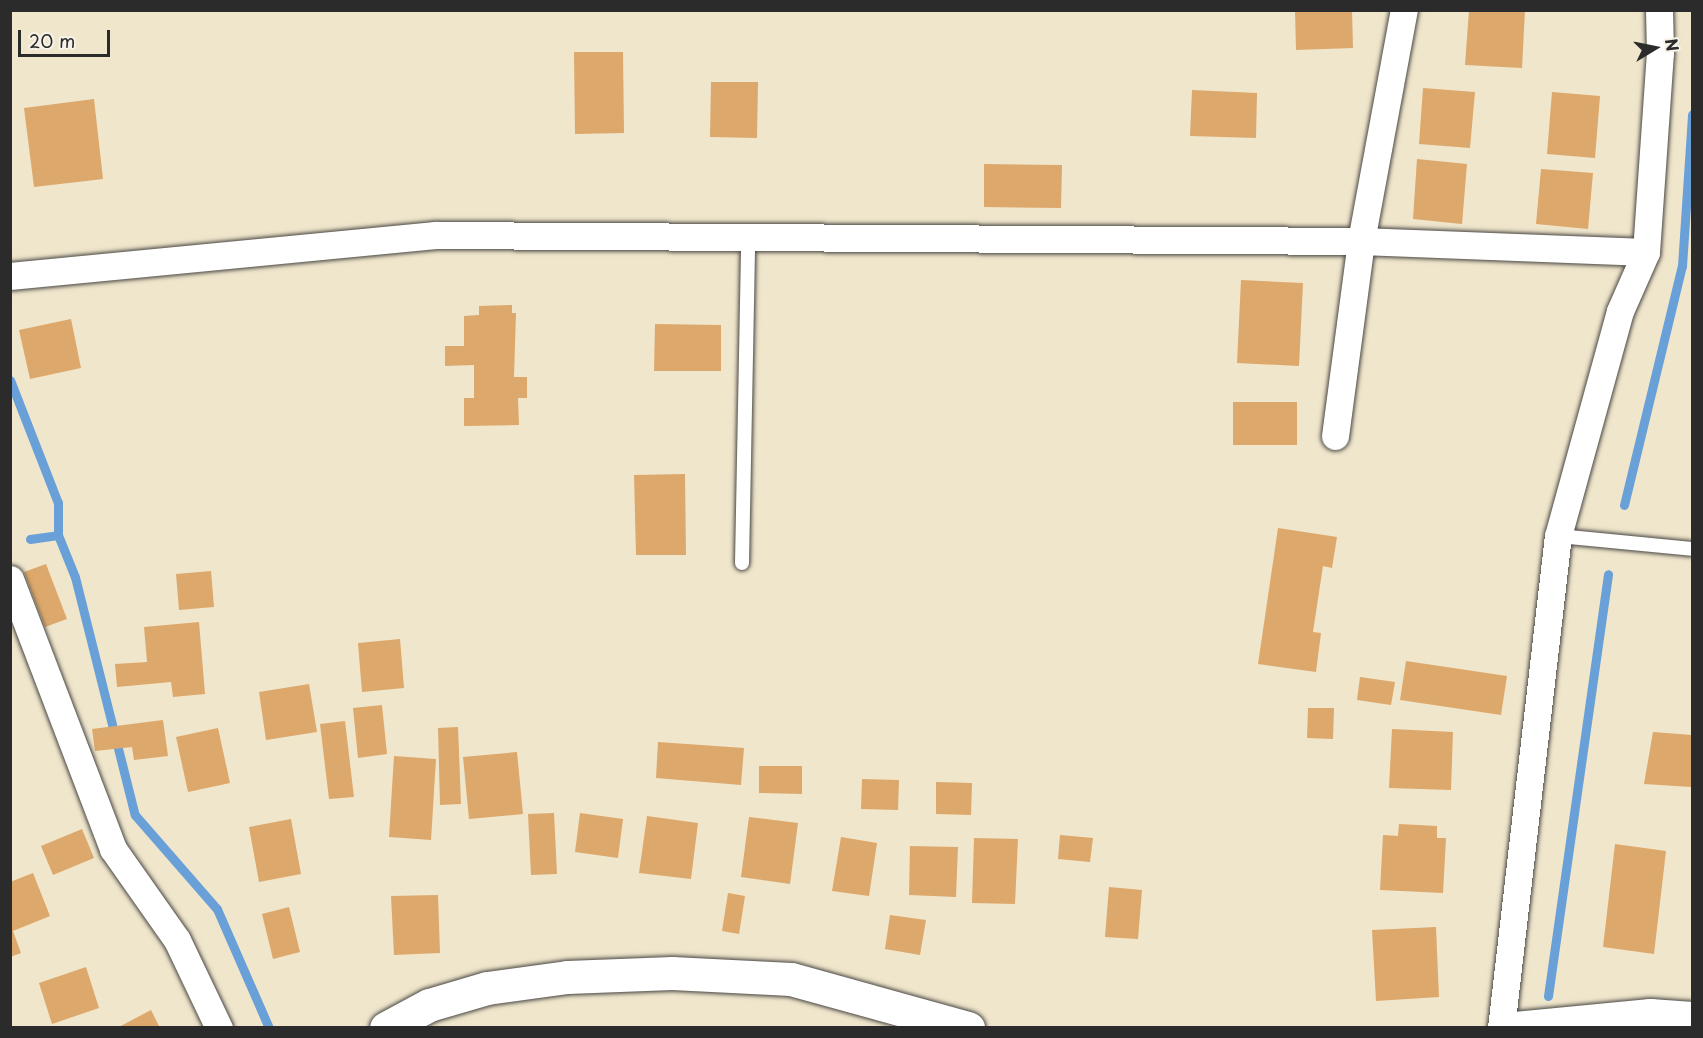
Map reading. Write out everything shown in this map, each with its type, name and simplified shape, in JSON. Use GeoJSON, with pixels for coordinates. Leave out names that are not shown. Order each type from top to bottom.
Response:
{"type":"FeatureCollection","features":[{"type":"Feature","properties":{"kind":"main road"},"geometry":{"type":"LineString","coordinates":[[386,1028],[429,1005],[487,988],[567,977],[672,973],[791,979],[968,1028]]}},
{"type":"Feature","properties":{"kind":"main road"},"geometry":{"type":"LineString","coordinates":[[1515,1028],[1692,1018]]}},
{"type":"Feature","properties":{"kind":"street"},"geometry":{"type":"LineString","coordinates":[[1335,436],[1361,241],[1404,10]]}},
{"type":"Feature","properties":{"kind":"street"},"geometry":{"type":"LineString","coordinates":[[1501,1028],[1558,536],[1620,311],[1646,252],[1660,53],[1659,10]]}},
{"type":"Feature","properties":{"kind":"street"},"geometry":{"type":"LineString","coordinates":[[10,276],[435,235],[1361,241],[1646,252]]}},
{"type":"Feature","properties":{"kind":"street"},"geometry":{"type":"LineString","coordinates":[[10,579],[113,849],[177,940],[219,1028]]}},
{"type":"Feature","properties":{"kind":"lane"},"geometry":{"type":"LineString","coordinates":[[742,563],[748,237]]}},
{"type":"Feature","properties":{"kind":"lane"},"geometry":{"type":"LineString","coordinates":[[1558,536],[1692,549]]}},
{"type":"Feature","properties":{"kind":"building"},"geometry":{"type":"Polygon","coordinates":[[[1295,10],[1352,10],[1353,48],[1296,50],[1295,10]]]}},
{"type":"Feature","properties":{"kind":"building"},"geometry":{"type":"Polygon","coordinates":[[[1469,10],[1525,10],[1522,68],[1465,65],[1469,10]]]}},
{"type":"Feature","properties":{"kind":"building"},"geometry":{"type":"Polygon","coordinates":[[[574,52],[623,52],[624,133],[575,134],[574,52]]]}},
{"type":"Feature","properties":{"kind":"building"},"geometry":{"type":"Polygon","coordinates":[[[711,82],[758,82],[757,138],[710,137],[711,82]]]}},
{"type":"Feature","properties":{"kind":"building"},"geometry":{"type":"Polygon","coordinates":[[[1423,88],[1475,92],[1470,148],[1419,144],[1423,88]]]}},
{"type":"Feature","properties":{"kind":"building"},"geometry":{"type":"Polygon","coordinates":[[[1192,90],[1257,93],[1256,138],[1190,136],[1192,90]]]}},
{"type":"Feature","properties":{"kind":"building"},"geometry":{"type":"Polygon","coordinates":[[[1552,92],[1600,96],[1595,158],[1547,154],[1552,92]]]}},
{"type":"Feature","properties":{"kind":"building"},"geometry":{"type":"Polygon","coordinates":[[[94,99],[103,179],[34,187],[24,108],[94,99]]]}},
{"type":"Feature","properties":{"kind":"building"},"geometry":{"type":"Polygon","coordinates":[[[1417,159],[1467,164],[1462,224],[1413,219],[1417,159]]]}},
{"type":"Feature","properties":{"kind":"building"},"geometry":{"type":"Polygon","coordinates":[[[984,164],[1062,165],[1061,208],[984,207],[984,164]]]}},
{"type":"Feature","properties":{"kind":"building"},"geometry":{"type":"Polygon","coordinates":[[[1541,169],[1593,173],[1588,229],[1536,224],[1541,169]]]}},
{"type":"Feature","properties":{"kind":"building"},"geometry":{"type":"Polygon","coordinates":[[[1241,280],[1303,283],[1299,366],[1237,363],[1241,280]]]}},
{"type":"Feature","properties":{"kind":"building"},"geometry":{"type":"Polygon","coordinates":[[[512,305],[512,313],[516,313],[514,377],[527,377],[527,398],[518,398],[519,425],[464,426],[464,398],[474,398],[474,365],[445,366],[445,346],[464,346],[464,316],[479,315],[479,306],[512,305]]]}},
{"type":"Feature","properties":{"kind":"building"},"geometry":{"type":"Polygon","coordinates":[[[71,319],[81,368],[30,379],[19,330],[71,319]]]}},
{"type":"Feature","properties":{"kind":"building"},"geometry":{"type":"Polygon","coordinates":[[[655,324],[721,325],[721,371],[654,371],[655,324]]]}},
{"type":"Feature","properties":{"kind":"building"},"geometry":{"type":"Polygon","coordinates":[[[1233,402],[1297,402],[1297,445],[1233,445],[1233,402]]]}},
{"type":"Feature","properties":{"kind":"building"},"geometry":{"type":"Polygon","coordinates":[[[685,474],[686,555],[636,555],[634,475],[685,474]]]}},
{"type":"Feature","properties":{"kind":"building"},"geometry":{"type":"Polygon","coordinates":[[[1278,528],[1337,537],[1332,568],[1323,566],[1313,632],[1321,633],[1316,672],[1258,664],[1278,528]]]}},
{"type":"Feature","properties":{"kind":"building"},"geometry":{"type":"Polygon","coordinates":[[[46,564],[67,619],[45,627],[24,572],[46,564]]]}},
{"type":"Feature","properties":{"kind":"building"},"geometry":{"type":"Polygon","coordinates":[[[211,571],[214,607],[179,610],[176,574],[211,571]]]}},
{"type":"Feature","properties":{"kind":"building"},"geometry":{"type":"Polygon","coordinates":[[[199,622],[205,694],[173,697],[171,682],[117,687],[115,664],[147,662],[144,627],[199,622]]]}},
{"type":"Feature","properties":{"kind":"building"},"geometry":{"type":"Polygon","coordinates":[[[400,639],[404,688],[362,692],[358,643],[400,639]]]}},
{"type":"Feature","properties":{"kind":"building"},"geometry":{"type":"Polygon","coordinates":[[[1406,661],[1507,676],[1501,715],[1400,700],[1406,661]]]}},
{"type":"Feature","properties":{"kind":"building"},"geometry":{"type":"Polygon","coordinates":[[[1360,677],[1395,682],[1391,705],[1357,700],[1360,677]]]}},
{"type":"Feature","properties":{"kind":"building"},"geometry":{"type":"Polygon","coordinates":[[[309,684],[317,732],[266,740],[259,692],[309,684]]]}},
{"type":"Feature","properties":{"kind":"building"},"geometry":{"type":"Polygon","coordinates":[[[382,705],[387,754],[358,758],[353,708],[382,705]]]}},
{"type":"Feature","properties":{"kind":"building"},"geometry":{"type":"Polygon","coordinates":[[[1308,708],[1334,708],[1333,739],[1307,738],[1308,708]]]}},
{"type":"Feature","properties":{"kind":"building"},"geometry":{"type":"Polygon","coordinates":[[[163,720],[168,756],[134,760],[132,747],[95,751],[92,729],[163,720]]]}},
{"type":"Feature","properties":{"kind":"building"},"geometry":{"type":"Polygon","coordinates":[[[345,721],[354,797],[329,799],[320,724],[345,721]]]}},
{"type":"Feature","properties":{"kind":"building"},"geometry":{"type":"Polygon","coordinates":[[[458,727],[461,804],[440,805],[438,728],[458,727]]]}},
{"type":"Feature","properties":{"kind":"building"},"geometry":{"type":"Polygon","coordinates":[[[218,728],[230,783],[188,792],[176,737],[218,728]]]}},
{"type":"Feature","properties":{"kind":"building"},"geometry":{"type":"Polygon","coordinates":[[[1392,729],[1453,732],[1451,790],[1389,788],[1392,729]]]}},
{"type":"Feature","properties":{"kind":"building"},"geometry":{"type":"Polygon","coordinates":[[[1653,732],[1692,735],[1691,787],[1644,784],[1653,732]]]}},
{"type":"Feature","properties":{"kind":"building"},"geometry":{"type":"Polygon","coordinates":[[[658,742],[744,748],[741,785],[656,778],[658,742]]]}},
{"type":"Feature","properties":{"kind":"building"},"geometry":{"type":"Polygon","coordinates":[[[517,752],[523,814],[469,819],[463,757],[517,752]]]}},
{"type":"Feature","properties":{"kind":"building"},"geometry":{"type":"Polygon","coordinates":[[[394,756],[436,759],[431,840],[389,837],[394,756]]]}},
{"type":"Feature","properties":{"kind":"building"},"geometry":{"type":"Polygon","coordinates":[[[759,766],[802,766],[802,794],[759,793],[759,766]]]}},
{"type":"Feature","properties":{"kind":"building"},"geometry":{"type":"Polygon","coordinates":[[[862,779],[899,780],[898,810],[861,809],[862,779]]]}},
{"type":"Feature","properties":{"kind":"building"},"geometry":{"type":"Polygon","coordinates":[[[936,782],[972,783],[971,815],[936,814],[936,782]]]}},
{"type":"Feature","properties":{"kind":"building"},"geometry":{"type":"Polygon","coordinates":[[[554,813],[557,874],[531,875],[528,814],[554,813]]]}},
{"type":"Feature","properties":{"kind":"building"},"geometry":{"type":"Polygon","coordinates":[[[580,813],[623,819],[618,858],[575,852],[580,813]]]}},
{"type":"Feature","properties":{"kind":"building"},"geometry":{"type":"Polygon","coordinates":[[[647,816],[698,823],[691,879],[639,873],[647,816]]]}},
{"type":"Feature","properties":{"kind":"building"},"geometry":{"type":"Polygon","coordinates":[[[749,817],[798,823],[790,884],[741,877],[749,817]]]}},
{"type":"Feature","properties":{"kind":"building"},"geometry":{"type":"Polygon","coordinates":[[[291,819],[301,874],[259,882],[249,827],[291,819]]]}},
{"type":"Feature","properties":{"kind":"building"},"geometry":{"type":"Polygon","coordinates":[[[1399,824],[1437,826],[1437,838],[1446,838],[1443,893],[1380,890],[1383,835],[1398,836],[1399,824]]]}},
{"type":"Feature","properties":{"kind":"building"},"geometry":{"type":"Polygon","coordinates":[[[82,829],[94,858],[53,875],[41,846],[82,829]]]}},
{"type":"Feature","properties":{"kind":"building"},"geometry":{"type":"Polygon","coordinates":[[[1060,835],[1093,838],[1090,862],[1058,859],[1060,835]]]}},
{"type":"Feature","properties":{"kind":"building"},"geometry":{"type":"Polygon","coordinates":[[[841,837],[877,843],[869,896],[832,891],[841,837]]]}},
{"type":"Feature","properties":{"kind":"building"},"geometry":{"type":"Polygon","coordinates":[[[974,838],[1018,839],[1015,904],[972,903],[974,838]]]}},
{"type":"Feature","properties":{"kind":"building"},"geometry":{"type":"Polygon","coordinates":[[[1615,844],[1666,851],[1654,954],[1603,947],[1615,844]]]}},
{"type":"Feature","properties":{"kind":"building"},"geometry":{"type":"Polygon","coordinates":[[[910,846],[958,847],[956,897],[909,895],[910,846]]]}},
{"type":"Feature","properties":{"kind":"building"},"geometry":{"type":"Polygon","coordinates":[[[33,873],[50,916],[13,931],[21,953],[10,957],[10,882],[33,873]]]}},
{"type":"Feature","properties":{"kind":"building"},"geometry":{"type":"Polygon","coordinates":[[[1109,887],[1142,890],[1138,939],[1105,937],[1109,887]]]}},
{"type":"Feature","properties":{"kind":"building"},"geometry":{"type":"Polygon","coordinates":[[[728,893],[745,896],[739,934],[722,931],[728,893]]]}},
{"type":"Feature","properties":{"kind":"building"},"geometry":{"type":"Polygon","coordinates":[[[438,895],[440,953],[394,955],[391,896],[438,895]]]}},
{"type":"Feature","properties":{"kind":"building"},"geometry":{"type":"Polygon","coordinates":[[[289,907],[300,952],[273,959],[262,914],[289,907]]]}},
{"type":"Feature","properties":{"kind":"building"},"geometry":{"type":"Polygon","coordinates":[[[890,915],[926,920],[920,955],[885,949],[890,915]]]}},
{"type":"Feature","properties":{"kind":"building"},"geometry":{"type":"Polygon","coordinates":[[[1436,927],[1439,997],[1376,1001],[1372,930],[1436,927]]]}},
{"type":"Feature","properties":{"kind":"building"},"geometry":{"type":"Polygon","coordinates":[[[86,967],[99,1008],[52,1024],[39,983],[86,967]]]}},
{"type":"Feature","properties":{"kind":"building"},"geometry":{"type":"Polygon","coordinates":[[[151,1010],[160,1028],[117,1028],[151,1010]]]}},
{"type":"Feature","properties":{"kind":"waterway"},"geometry":{"type":"LineString","coordinates":[[1624,505],[1682,266],[1692,114]]}},
{"type":"Feature","properties":{"kind":"waterway"},"geometry":{"type":"LineString","coordinates":[[10,380],[58,503],[58,535],[75,577],[135,815],[217,909],[269,1028]]}},
{"type":"Feature","properties":{"kind":"waterway"},"geometry":{"type":"LineString","coordinates":[[30,539],[58,535]]}},
{"type":"Feature","properties":{"kind":"waterway"},"geometry":{"type":"LineString","coordinates":[[1548,996],[1608,574]]}}]}
